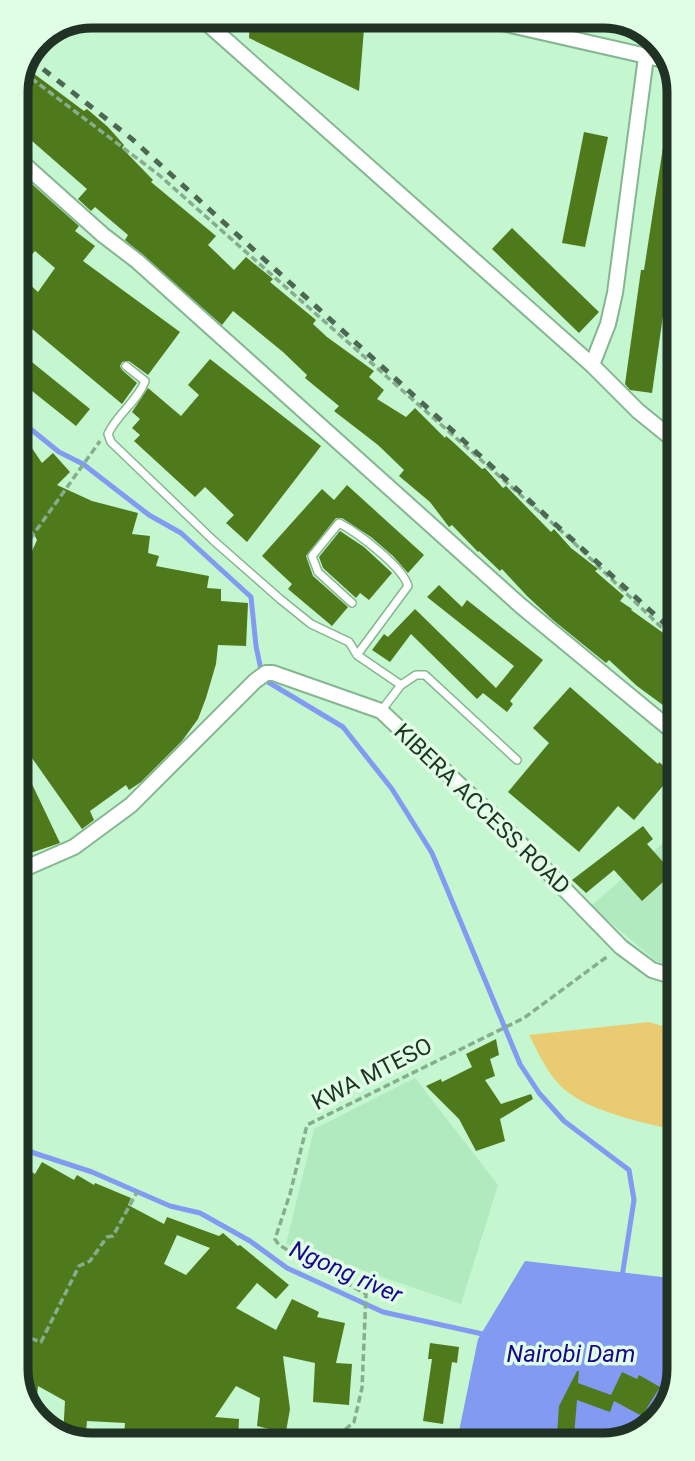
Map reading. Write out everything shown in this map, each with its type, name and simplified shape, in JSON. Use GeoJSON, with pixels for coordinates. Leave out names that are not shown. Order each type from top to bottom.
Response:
{"type":"FeatureCollection","features":[{"type":"Feature","properties":{"kind":"street"},"geometry":{"type":"LineString","coordinates":[[212,28],[667,435]]}},
{"type":"Feature","properties":{"kind":"street"},"geometry":{"type":"LineString","coordinates":[[527,28],[658,59]]}},
{"type":"Feature","properties":{"kind":"street"},"geometry":{"type":"LineString","coordinates":[[546,28],[546,32]]}},
{"type":"Feature","properties":{"kind":"street"},"geometry":{"type":"LineString","coordinates":[[592,365],[608,324],[615,293],[646,57]]}},
{"type":"Feature","properties":{"kind":"street"},"geometry":{"type":"LineString","coordinates":[[28,169],[103,235],[137,261],[521,606],[667,726]]}},
{"type":"Feature","properties":{"kind":"street","name":"KIBERA ACCESS ROAD"},"geometry":{"type":"LineString","coordinates":[[28,867],[74,847],[131,805],[262,676],[281,675],[381,711],[499,822],[621,947],[652,970],[667,975]]}},
{"type":"Feature","properties":{"kind":"lane"},"geometry":{"type":"LineString","coordinates":[[125,366],[145,381],[142,390],[112,424],[108,434],[111,442],[214,541],[280,599],[311,624],[349,642],[358,655],[401,685]]}},
{"type":"Feature","properties":{"kind":"lane"},"geometry":{"type":"LineString","coordinates":[[352,603],[318,572],[312,556],[339,523],[376,550],[406,578],[408,586],[358,655]]}},
{"type":"Feature","properties":{"kind":"lane"},"geometry":{"type":"LineString","coordinates":[[381,711],[401,685],[416,675],[425,676],[517,760]]}},
{"type":"Feature","properties":{"kind":"path"},"geometry":{"type":"LineString","coordinates":[[30,77],[159,175],[547,519],[667,631]]}},
{"type":"Feature","properties":{"kind":"path"},"geometry":{"type":"LineString","coordinates":[[28,542],[96,447]]}},
{"type":"Feature","properties":{"kind":"path","name":"KWA MTESO"},"geometry":{"type":"LineString","coordinates":[[341,1433],[354,1422],[362,1388],[366,1294],[279,1245],[275,1239],[290,1195],[307,1125],[524,1018],[621,947]]}},
{"type":"Feature","properties":{"kind":"path"},"geometry":{"type":"LineString","coordinates":[[28,1337],[41,1342],[79,1266],[90,1261],[107,1237],[113,1236],[137,1192]]}},
{"type":"Feature","properties":{"kind":"shaded area"},"geometry":{"type":"Polygon","coordinates":[[[663,843],[667,845],[667,969],[650,956],[591,906],[663,843]]]}},
{"type":"Feature","properties":{"kind":"shaded area"},"geometry":{"type":"Polygon","coordinates":[[[649,1022],[667,1027],[667,1128],[613,1114],[581,1101],[557,1082],[529,1035],[649,1022]]]}},
{"type":"Feature","properties":{"kind":"shaded area"},"geometry":{"type":"Polygon","coordinates":[[[415,1078],[498,1185],[461,1304],[286,1244],[314,1129],[415,1078]]]}},
{"type":"Feature","properties":{"kind":"water","name":"Nairobi Dam"},"geometry":{"type":"Polygon","coordinates":[[[525,1261],[667,1278],[665,1386],[656,1405],[645,1417],[616,1432],[459,1433],[478,1339],[525,1261]]]}},
{"type":"Feature","properties":{"kind":"building"},"geometry":{"type":"Polygon","coordinates":[[[249,28],[364,28],[359,91],[249,38],[249,28]]]}},
{"type":"Feature","properties":{"kind":"building"},"geometry":{"type":"Polygon","coordinates":[[[31,72],[84,111],[87,109],[108,127],[124,145],[122,148],[153,180],[151,182],[216,236],[208,245],[234,270],[246,257],[273,279],[270,282],[316,320],[313,324],[327,337],[374,371],[369,377],[384,390],[377,399],[406,417],[415,408],[445,438],[446,436],[482,469],[485,468],[503,488],[506,486],[551,532],[554,529],[571,548],[598,569],[595,571],[624,596],[620,601],[667,636],[667,708],[637,686],[609,660],[606,663],[553,620],[502,569],[500,571],[478,552],[452,525],[449,527],[430,502],[399,476],[404,470],[378,445],[334,411],[339,406],[305,378],[307,375],[283,352],[233,311],[222,325],[125,240],[128,235],[95,207],[91,211],[78,199],[87,189],[28,137],[28,88],[31,72]]]}},
{"type":"Feature","properties":{"kind":"building"},"geometry":{"type":"Polygon","coordinates":[[[667,128],[667,287],[652,393],[630,390],[625,384],[641,270],[644,270],[667,128]]]}},
{"type":"Feature","properties":{"kind":"building"},"geometry":{"type":"Polygon","coordinates":[[[584,132],[608,137],[585,247],[562,243],[584,132]]]}},
{"type":"Feature","properties":{"kind":"building"},"geometry":{"type":"Polygon","coordinates":[[[28,181],[79,226],[75,231],[95,246],[83,261],[180,332],[148,375],[129,361],[122,362],[122,370],[137,383],[122,404],[32,329],[28,334],[28,283],[38,292],[55,268],[35,251],[28,259],[28,181]]]}},
{"type":"Feature","properties":{"kind":"building"},"geometry":{"type":"Polygon","coordinates":[[[512,228],[599,312],[579,333],[492,249],[512,228]]]}},
{"type":"Feature","properties":{"kind":"building"},"geometry":{"type":"Polygon","coordinates":[[[28,359],[90,409],[76,426],[28,388],[28,359]]]}},
{"type":"Feature","properties":{"kind":"building"},"geometry":{"type":"Polygon","coordinates":[[[210,359],[321,446],[247,542],[226,523],[234,515],[205,487],[195,497],[134,441],[140,435],[132,428],[140,419],[132,412],[148,388],[181,416],[199,395],[188,385],[210,359]]]}},
{"type":"Feature","properties":{"kind":"building"},"geometry":{"type":"Polygon","coordinates":[[[28,442],[42,463],[53,453],[70,472],[57,485],[92,501],[138,513],[132,534],[150,536],[148,553],[159,556],[156,566],[209,576],[207,588],[221,589],[221,601],[248,603],[246,646],[218,645],[216,664],[206,698],[198,719],[182,741],[141,782],[129,790],[126,785],[90,811],[94,820],[82,829],[32,758],[28,760],[28,560],[37,540],[28,523],[28,442]]]}},
{"type":"Feature","properties":{"kind":"building"},"geometry":{"type":"Polygon","coordinates":[[[347,485],[424,555],[408,573],[371,537],[342,518],[336,518],[306,556],[313,576],[348,607],[332,626],[288,589],[292,584],[262,556],[322,489],[334,500],[347,485]]]}},
{"type":"Feature","properties":{"kind":"building"},"geometry":{"type":"Polygon","coordinates":[[[340,531],[364,547],[392,573],[369,600],[360,593],[356,598],[323,568],[319,557],[340,531]]]}},
{"type":"Feature","properties":{"kind":"building"},"geometry":{"type":"Polygon","coordinates":[[[439,585],[462,607],[467,600],[543,660],[510,701],[513,704],[507,712],[483,693],[477,699],[411,634],[390,662],[372,650],[384,634],[388,637],[415,609],[496,688],[514,666],[427,597],[439,585]]]}},
{"type":"Feature","properties":{"kind":"building"},"geometry":{"type":"Polygon","coordinates":[[[570,687],[667,769],[667,781],[634,820],[618,806],[579,852],[508,792],[549,743],[533,728],[570,687]]]}},
{"type":"Feature","properties":{"kind":"building"},"geometry":{"type":"Polygon","coordinates":[[[28,776],[60,843],[28,854],[28,776]]]}},
{"type":"Feature","properties":{"kind":"building"},"geometry":{"type":"Polygon","coordinates":[[[643,826],[653,839],[647,844],[667,866],[667,878],[642,901],[614,870],[586,893],[572,880],[643,826]]]}},
{"type":"Feature","properties":{"kind":"building"},"geometry":{"type":"Polygon","coordinates":[[[496,1039],[499,1055],[490,1059],[495,1076],[485,1080],[501,1104],[531,1094],[533,1099],[500,1119],[505,1141],[476,1151],[459,1119],[426,1086],[441,1079],[442,1082],[472,1067],[466,1054],[496,1039]]]}},
{"type":"Feature","properties":{"kind":"building"},"geometry":{"type":"Polygon","coordinates":[[[42,1162],[74,1180],[77,1175],[94,1185],[95,1183],[131,1198],[128,1205],[164,1224],[167,1217],[219,1236],[223,1233],[240,1245],[289,1285],[276,1299],[257,1283],[236,1308],[276,1330],[292,1299],[319,1312],[317,1317],[345,1323],[336,1363],[352,1364],[349,1405],[313,1402],[315,1363],[283,1356],[290,1409],[286,1433],[268,1433],[269,1429],[257,1426],[260,1398],[236,1386],[215,1417],[239,1419],[238,1433],[124,1433],[125,1423],[87,1421],[86,1433],[64,1426],[65,1401],[38,1386],[37,1400],[29,1382],[28,1169],[35,1174],[42,1162]],[[177,1235],[164,1264],[186,1275],[210,1248],[177,1235]]]}},
{"type":"Feature","properties":{"kind":"building"},"geometry":{"type":"Polygon","coordinates":[[[430,1343],[459,1347],[457,1363],[452,1362],[443,1424],[423,1421],[432,1359],[428,1359],[430,1343]]]}},
{"type":"Feature","properties":{"kind":"building"},"geometry":{"type":"Polygon","coordinates":[[[577,1371],[578,1383],[611,1395],[622,1372],[637,1379],[639,1375],[660,1387],[642,1416],[614,1401],[610,1412],[577,1400],[574,1433],[557,1433],[559,1406],[577,1371]]]}},
{"type":"Feature","properties":{"kind":"waterway"},"geometry":{"type":"LineString","coordinates":[[28,427],[59,452],[83,464],[149,515],[181,533],[251,597],[256,646],[263,679],[343,727],[392,789],[432,853],[520,1064],[539,1093],[564,1121],[629,1170],[634,1200],[622,1277]]}},
{"type":"Feature","properties":{"kind":"waterway","name":"Ngong river"},"geometry":{"type":"LineString","coordinates":[[28,1150],[92,1172],[170,1206],[200,1213],[250,1241],[287,1268],[383,1312],[487,1335]]}},
{"type":"Feature","properties":{"kind":"railway"},"geometry":{"type":"LineString","coordinates":[[35,63],[132,139],[667,626]]}}]}
